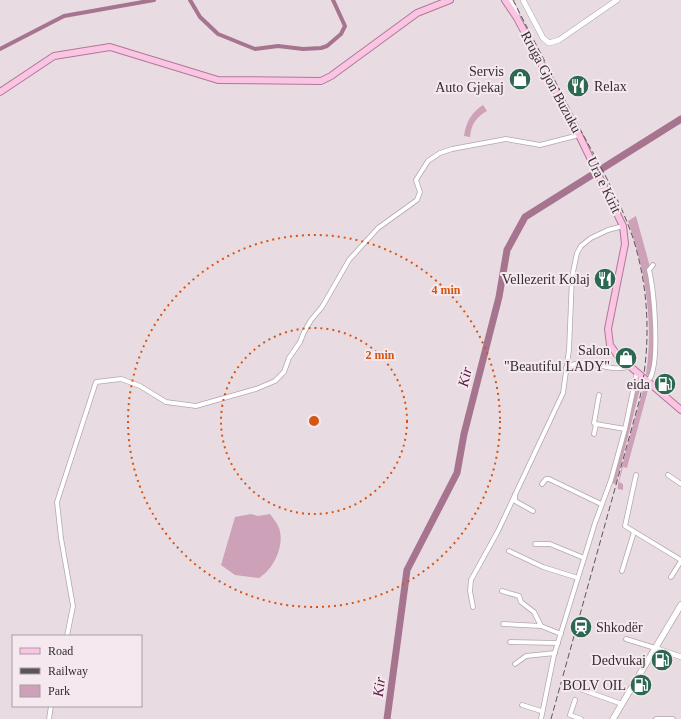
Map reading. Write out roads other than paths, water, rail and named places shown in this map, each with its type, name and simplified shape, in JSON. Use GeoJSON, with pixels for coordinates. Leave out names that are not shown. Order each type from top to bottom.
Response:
{"type":"FeatureCollection","features":[{"type":"Feature","properties":{"kind":"main road"},"geometry":{"type":"LineString","coordinates":[[0,92],[54,56],[110,47],[223,80],[321,81],[331,76],[417,13],[450,0]]}},
{"type":"Feature","properties":{"kind":"main road","name":"Rruga Gjon Buzuku"},"geometry":{"type":"LineString","coordinates":[[506,0],[585,146]]}},
{"type":"Feature","properties":{"kind":"main road","name":"Ura e Kirit"},"geometry":{"type":"LineString","coordinates":[[585,146],[623,224]]}},
{"type":"Feature","properties":{"kind":"main road"},"geometry":{"type":"LineString","coordinates":[[623,224],[625,244],[612,302],[608,334],[613,350],[681,410]]}},
{"type":"Feature","properties":{"kind":"main road"},"geometry":{"type":"LineString","coordinates":[[613,719],[681,605]]}},
{"type":"Feature","properties":{"kind":"street"},"geometry":{"type":"LineString","coordinates":[[511,0],[517,18]]}},
{"type":"Feature","properties":{"kind":"street"},"geometry":{"type":"LineString","coordinates":[[523,0],[543,38],[549,43],[559,40],[618,0]]}},
{"type":"Feature","properties":{"kind":"street"},"geometry":{"type":"LineString","coordinates":[[67,635],[73,606],[61,538],[57,502],[96,382],[121,379],[140,386],[166,402],[196,406],[270,384],[284,372],[289,358],[300,342],[304,332],[311,320],[322,307],[349,260],[384,223],[417,200],[420,192],[416,180],[424,166],[433,157],[452,149],[481,145],[506,139],[540,145],[579,135]]}},
{"type":"Feature","properties":{"kind":"street"},"geometry":{"type":"LineString","coordinates":[[473,607],[470,583],[562,398],[566,368],[572,277],[577,253],[584,242],[623,224]]}},
{"type":"Feature","properties":{"kind":"street"},"geometry":{"type":"LineString","coordinates":[[648,381],[653,374],[654,362],[654,301],[649,270],[653,265]]}},
{"type":"Feature","properties":{"kind":"street"},"geometry":{"type":"LineString","coordinates":[[566,368],[586,362],[621,368],[630,366]]}},
{"type":"Feature","properties":{"kind":"street"},"geometry":{"type":"LineString","coordinates":[[541,719],[541,710],[555,652],[625,429],[637,372]]}},
{"type":"Feature","properties":{"kind":"street"},"geometry":{"type":"LineString","coordinates":[[594,434],[596,424],[594,423],[600,395]]}},
{"type":"Feature","properties":{"kind":"street"},"geometry":{"type":"LineString","coordinates":[[596,424],[625,429]]}},
{"type":"Feature","properties":{"kind":"street"},"geometry":{"type":"LineString","coordinates":[[636,475],[625,522],[627,527],[634,532],[681,560],[671,576]]}},
{"type":"Feature","properties":{"kind":"street"},"geometry":{"type":"LineString","coordinates":[[668,475],[681,484]]}},
{"type":"Feature","properties":{"kind":"street"},"geometry":{"type":"LineString","coordinates":[[542,484],[546,479],[549,479],[602,504]]}},
{"type":"Feature","properties":{"kind":"street"},"geometry":{"type":"LineString","coordinates":[[515,495],[515,501],[533,511]]}},
{"type":"Feature","properties":{"kind":"street"},"geometry":{"type":"LineString","coordinates":[[622,571],[634,532]]}},
{"type":"Feature","properties":{"kind":"street"},"geometry":{"type":"LineString","coordinates":[[535,544],[550,544],[584,558]]}},
{"type":"Feature","properties":{"kind":"street"},"geometry":{"type":"LineString","coordinates":[[509,551],[543,567],[578,578]]}},
{"type":"Feature","properties":{"kind":"street"},"geometry":{"type":"LineString","coordinates":[[502,591],[519,596],[521,602],[534,612],[541,626]]}},
{"type":"Feature","properties":{"kind":"street"},"geometry":{"type":"LineString","coordinates":[[503,624],[541,626],[561,634]]}},
{"type":"Feature","properties":{"kind":"street"},"geometry":{"type":"LineString","coordinates":[[626,639],[681,657]]}},
{"type":"Feature","properties":{"kind":"street"},"geometry":{"type":"LineString","coordinates":[[510,642],[558,643]]}},
{"type":"Feature","properties":{"kind":"street"},"geometry":{"type":"LineString","coordinates":[[515,664],[526,656],[555,652]]}},
{"type":"Feature","properties":{"kind":"street"},"geometry":{"type":"LineString","coordinates":[[580,689],[622,704]]}},
{"type":"Feature","properties":{"kind":"street"},"geometry":{"type":"LineString","coordinates":[[575,700],[570,717],[581,719]]}},
{"type":"Feature","properties":{"kind":"street"},"geometry":{"type":"LineString","coordinates":[[522,705],[541,710]]}},
{"type":"Feature","properties":{"kind":"street"},"geometry":{"type":"LineString","coordinates":[[49,719],[51,707]]}},
{"type":"Feature","properties":{"kind":"street"},"geometry":{"type":"LineString","coordinates":[[656,719],[672,719]]}},
{"type":"Feature","properties":{"kind":"waterway"},"geometry":{"type":"LineString","coordinates":[[0,49],[64,16],[154,0]]}},
{"type":"Feature","properties":{"kind":"waterway"},"geometry":{"type":"LineString","coordinates":[[190,0],[200,17],[218,34],[255,49],[278,46],[303,49],[321,48],[327,46],[341,34],[345,26],[333,0]]}},
{"type":"Feature","properties":{"kind":"waterway","name":"Kir"},"geometry":{"type":"LineString","coordinates":[[387,719],[407,570],[457,473],[464,434],[499,297],[507,250],[525,217],[681,119]]}},
{"type":"Feature","properties":{"kind":"railway"},"geometry":{"type":"LineString","coordinates":[[513,0],[609,182],[622,210],[639,258],[646,299],[646,361],[639,402],[551,719]]}},
{"type":"Feature","properties":{"kind":"place","name":"Servis Auto Gjekaj"},"geometry":{"type":"Point","coordinates":[520,79]}},
{"type":"Feature","properties":{"kind":"place","name":"Relax"},"geometry":{"type":"Point","coordinates":[578,86]}},
{"type":"Feature","properties":{"kind":"place","name":"Vellezerit Kolaj"},"geometry":{"type":"Point","coordinates":[605,279]}},
{"type":"Feature","properties":{"kind":"place","name":"Salon \"Beautiful LADY\""},"geometry":{"type":"Point","coordinates":[626,358]}},
{"type":"Feature","properties":{"kind":"place","name":"eida"},"geometry":{"type":"Point","coordinates":[665,384]}},
{"type":"Feature","properties":{"kind":"place","name":"Shkodër"},"geometry":{"type":"Point","coordinates":[581,627]}},
{"type":"Feature","properties":{"kind":"place","name":"Dedvukaj"},"geometry":{"type":"Point","coordinates":[662,660]}},
{"type":"Feature","properties":{"kind":"place","name":"BOLV OIL"},"geometry":{"type":"Point","coordinates":[641,685]}}]}
